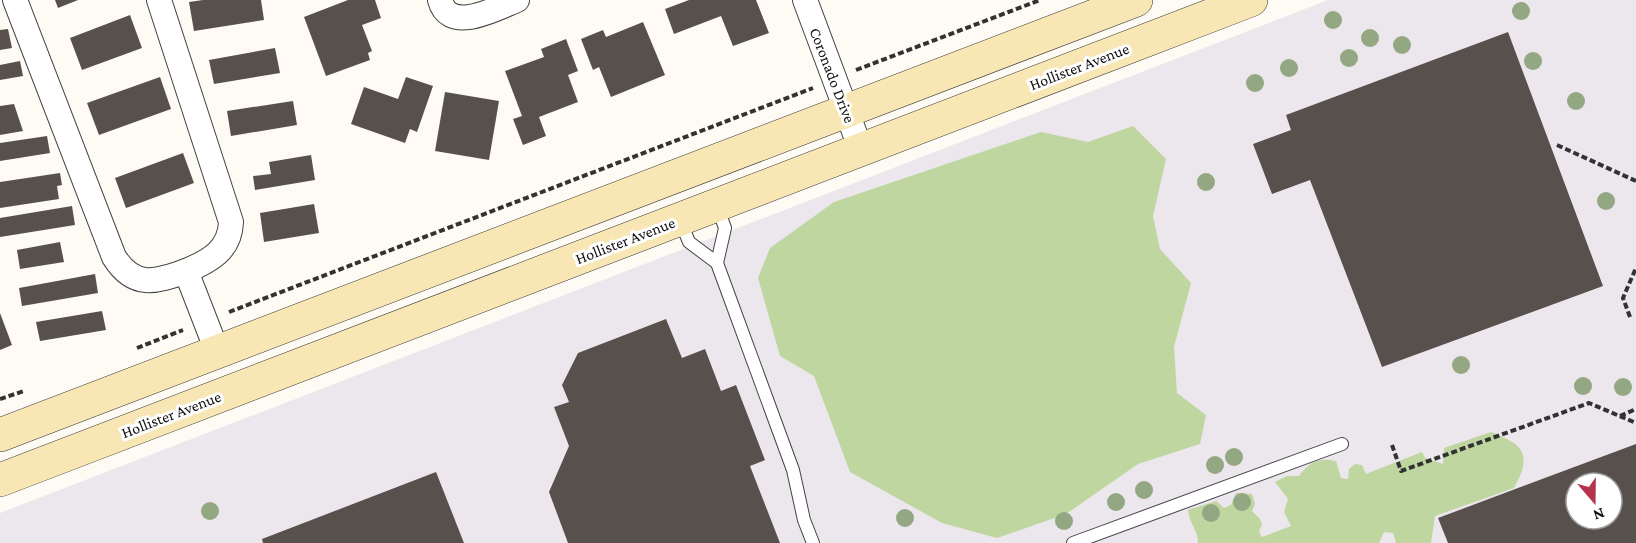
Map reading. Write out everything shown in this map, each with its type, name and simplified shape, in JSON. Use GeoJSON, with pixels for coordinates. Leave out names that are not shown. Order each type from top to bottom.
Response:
{"type":"FeatureCollection","features":[{"type":"Feature","properties":{"kind":"main road"},"geometry":{"type":"LineString","coordinates":[[0,435],[1136,0]]}},
{"type":"Feature","properties":{"kind":"main road","name":"Hollister Avenue"},"geometry":{"type":"LineString","coordinates":[[0,480],[1251,0]]}},
{"type":"Feature","properties":{"kind":"street"},"geometry":{"type":"LineString","coordinates":[[15,0],[112,251],[121,268],[140,280],[154,281],[206,262],[228,242],[231,222],[159,0]]}},
{"type":"Feature","properties":{"kind":"street"},"geometry":{"type":"LineString","coordinates":[[440,0],[448,13],[458,18],[477,15],[517,0]]}},
{"type":"Feature","properties":{"kind":"street","name":"Coronado Drive"},"geometry":{"type":"LineString","coordinates":[[805,0],[861,150]]}},
{"type":"Feature","properties":{"kind":"street"},"geometry":{"type":"LineString","coordinates":[[186,271],[217,351]]}},
{"type":"Feature","properties":{"kind":"lane"},"geometry":{"type":"LineString","coordinates":[[717,206],[725,228],[717,263]]}},
{"type":"Feature","properties":{"kind":"lane"},"geometry":{"type":"LineString","coordinates":[[680,219],[689,242],[717,263],[794,470],[804,520],[813,543]]}},
{"type":"Feature","properties":{"kind":"lane"},"geometry":{"type":"LineString","coordinates":[[1073,543],[1342,444]]}},
{"type":"Feature","properties":{"kind":"path"},"geometry":{"type":"LineString","coordinates":[[858,70],[1040,0]]}},
{"type":"Feature","properties":{"kind":"path"},"geometry":{"type":"LineString","coordinates":[[227,312],[816,86]]}},
{"type":"Feature","properties":{"kind":"path"},"geometry":{"type":"LineString","coordinates":[[1557,145],[1636,181]]}},
{"type":"Feature","properties":{"kind":"path"},"geometry":{"type":"LineString","coordinates":[[1630,317],[1623,298],[1636,268]]}},
{"type":"Feature","properties":{"kind":"path"},"geometry":{"type":"LineString","coordinates":[[1392,445],[1401,471],[1589,403],[1636,423]]}},
{"type":"Feature","properties":{"kind":"path"},"geometry":{"type":"LineString","coordinates":[[1619,416],[1636,409]]}},
{"type":"Feature","properties":{"kind":"shaded area"},"geometry":{"type":"Polygon","coordinates":[[[1328,0],[1636,0],[1636,543],[0,543],[0,513],[1328,0]]]}},
{"type":"Feature","properties":{"kind":"green space"},"geometry":{"type":"Polygon","coordinates":[[[1133,126],[1166,159],[1153,216],[1160,249],[1191,283],[1174,347],[1177,393],[1206,415],[1200,444],[1138,464],[1066,514],[997,538],[942,523],[850,472],[814,376],[780,356],[758,278],[770,248],[834,202],[1041,132],[1088,142],[1133,126]]]}},
{"type":"Feature","properties":{"kind":"green space"},"geometry":{"type":"Polygon","coordinates":[[[1491,432],[1511,441],[1522,452],[1523,467],[1514,488],[1435,516],[1431,543],[1396,543],[1393,533],[1384,532],[1379,543],[1198,543],[1188,510],[1216,501],[1224,508],[1231,505],[1236,493],[1252,494],[1255,504],[1252,511],[1260,519],[1262,525],[1259,531],[1262,537],[1291,526],[1284,512],[1288,499],[1275,482],[1287,476],[1299,476],[1307,467],[1319,460],[1336,461],[1341,478],[1348,479],[1349,469],[1355,464],[1362,465],[1366,474],[1422,452],[1425,458],[1443,464],[1444,448],[1491,432]]]}},
{"type":"Feature","properties":{"kind":"building"},"geometry":{"type":"Polygon","coordinates":[[[55,0],[78,0],[58,8],[55,0]]]}},
{"type":"Feature","properties":{"kind":"building"},"geometry":{"type":"Polygon","coordinates":[[[261,0],[264,20],[194,31],[189,2],[261,0]]]}},
{"type":"Feature","properties":{"kind":"building"},"geometry":{"type":"Polygon","coordinates":[[[348,0],[375,0],[381,18],[362,25],[372,51],[368,53],[370,60],[326,76],[304,17],[348,0]]]}},
{"type":"Feature","properties":{"kind":"building"},"geometry":{"type":"Polygon","coordinates":[[[689,0],[756,0],[769,33],[733,46],[721,16],[674,34],[665,9],[689,0]]]}},
{"type":"Feature","properties":{"kind":"building"},"geometry":{"type":"Polygon","coordinates":[[[130,15],[142,48],[82,70],[70,38],[130,15]]]}},
{"type":"Feature","properties":{"kind":"building"},"geometry":{"type":"Polygon","coordinates":[[[643,22],[665,75],[611,97],[599,67],[593,70],[581,39],[603,30],[606,37],[643,22]]]}},
{"type":"Feature","properties":{"kind":"building"},"geometry":{"type":"Polygon","coordinates":[[[8,29],[12,48],[0,50],[0,30],[8,29]]]}},
{"type":"Feature","properties":{"kind":"building"},"geometry":{"type":"Polygon","coordinates":[[[1508,32],[1603,286],[1382,367],[1310,180],[1272,194],[1253,144],[1291,130],[1286,115],[1508,32]]]}},
{"type":"Feature","properties":{"kind":"building"},"geometry":{"type":"Polygon","coordinates":[[[566,39],[578,71],[568,75],[578,102],[539,117],[546,136],[523,145],[513,119],[522,116],[505,71],[544,57],[541,49],[566,39]]]}},
{"type":"Feature","properties":{"kind":"building"},"geometry":{"type":"Polygon","coordinates":[[[275,48],[280,73],[214,84],[209,60],[275,48]]]}},
{"type":"Feature","properties":{"kind":"building"},"geometry":{"type":"Polygon","coordinates":[[[20,61],[23,76],[0,80],[0,65],[20,61]]]}},
{"type":"Feature","properties":{"kind":"building"},"geometry":{"type":"Polygon","coordinates":[[[160,77],[171,109],[99,135],[87,103],[160,77]]]}},
{"type":"Feature","properties":{"kind":"building"},"geometry":{"type":"Polygon","coordinates":[[[406,77],[433,86],[417,132],[410,129],[405,143],[351,124],[364,87],[398,99],[406,77]]]}},
{"type":"Feature","properties":{"kind":"building"},"geometry":{"type":"Polygon","coordinates":[[[445,92],[499,101],[489,160],[435,151],[445,92]]]}},
{"type":"Feature","properties":{"kind":"building"},"geometry":{"type":"Polygon","coordinates":[[[293,101],[297,125],[231,136],[227,111],[293,101]]]}},
{"type":"Feature","properties":{"kind":"building"},"geometry":{"type":"Polygon","coordinates":[[[14,104],[23,131],[0,135],[0,106],[14,104]]]}},
{"type":"Feature","properties":{"kind":"building"},"geometry":{"type":"Polygon","coordinates":[[[47,136],[50,153],[0,161],[0,143],[47,136]]]}},
{"type":"Feature","properties":{"kind":"building"},"geometry":{"type":"Polygon","coordinates":[[[183,153],[194,183],[126,208],[115,178],[183,153]]]}},
{"type":"Feature","properties":{"kind":"building"},"geometry":{"type":"Polygon","coordinates":[[[311,155],[315,180],[255,190],[253,176],[271,174],[269,162],[311,155]]]}},
{"type":"Feature","properties":{"kind":"building"},"geometry":{"type":"Polygon","coordinates":[[[60,173],[62,185],[57,186],[59,199],[0,208],[0,182],[60,173]]]}},
{"type":"Feature","properties":{"kind":"building"},"geometry":{"type":"Polygon","coordinates":[[[314,204],[319,233],[264,242],[260,213],[314,204]]]}},
{"type":"Feature","properties":{"kind":"building"},"geometry":{"type":"Polygon","coordinates":[[[72,206],[75,225],[0,237],[0,218],[72,206]]]}},
{"type":"Feature","properties":{"kind":"building"},"geometry":{"type":"Polygon","coordinates":[[[60,242],[64,262],[20,269],[17,250],[60,242]]]}},
{"type":"Feature","properties":{"kind":"building"},"geometry":{"type":"Polygon","coordinates":[[[95,274],[98,293],[22,306],[19,288],[95,274]]]}},
{"type":"Feature","properties":{"kind":"building"},"geometry":{"type":"Polygon","coordinates":[[[102,311],[106,330],[40,341],[36,322],[102,311]]]}},
{"type":"Feature","properties":{"kind":"building"},"geometry":{"type":"Polygon","coordinates":[[[0,313],[12,345],[0,350],[0,313]]]}},
{"type":"Feature","properties":{"kind":"building"},"geometry":{"type":"Polygon","coordinates":[[[666,319],[682,358],[705,349],[721,391],[736,385],[765,460],[750,466],[780,543],[568,543],[549,492],[569,446],[554,407],[569,402],[562,385],[578,353],[666,319]]]}},
{"type":"Feature","properties":{"kind":"building"},"geometry":{"type":"Polygon","coordinates":[[[1636,444],[1636,543],[1448,543],[1438,518],[1636,444]]]}},
{"type":"Feature","properties":{"kind":"building"},"geometry":{"type":"Polygon","coordinates":[[[436,472],[464,543],[263,543],[262,539],[436,472]]]}}]}
